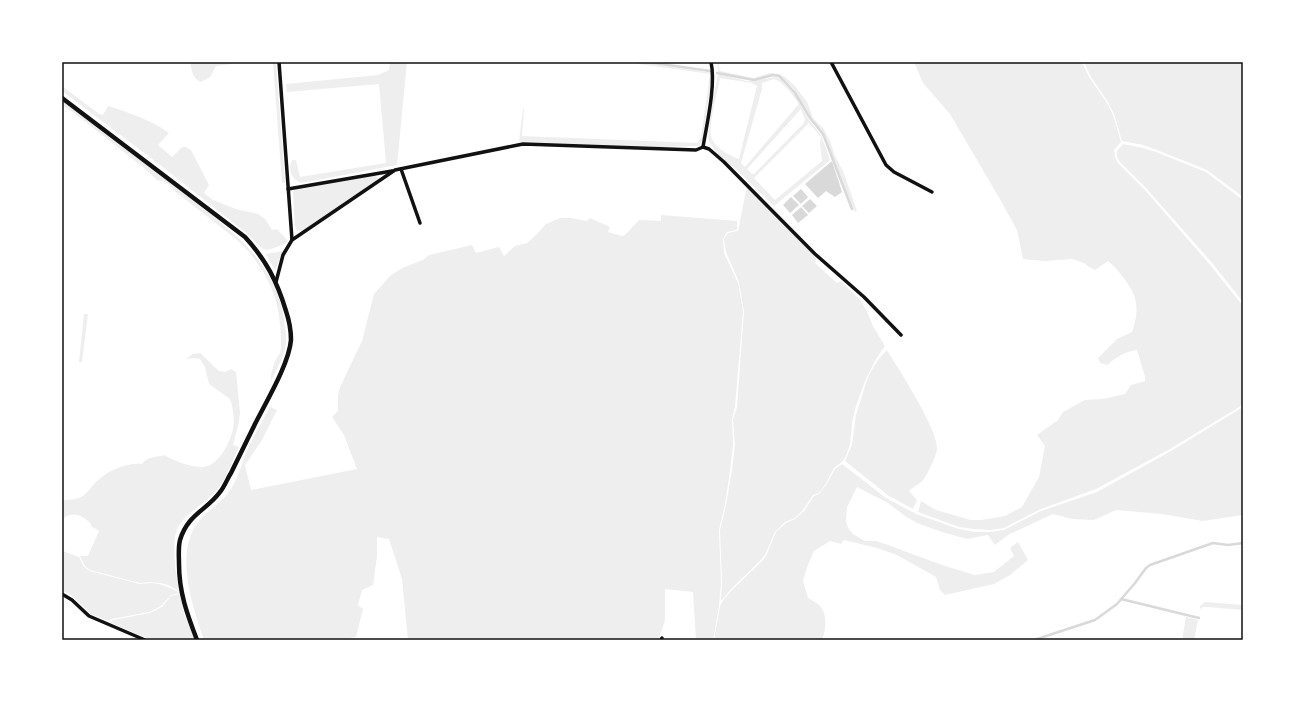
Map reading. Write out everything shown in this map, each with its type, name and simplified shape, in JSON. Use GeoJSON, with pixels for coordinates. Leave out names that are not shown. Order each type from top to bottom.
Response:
{"type":"FeatureCollection","features":[{"type":"Feature","properties":{"kind":"street"},"geometry":{"type":"LineString","coordinates":[[279,62],[292,240]]}},
{"type":"Feature","properties":{"kind":"street"},"geometry":{"type":"LineString","coordinates":[[703,147],[712,88],[713,71],[711,62]]}},
{"type":"Feature","properties":{"kind":"street"},"geometry":{"type":"LineString","coordinates":[[831,62],[886,165],[894,172],[932,192]]}},
{"type":"Feature","properties":{"kind":"street"},"geometry":{"type":"LineString","coordinates":[[62,98],[240,234],[253,246],[276,282],[285,307],[291,341],[284,364],[236,463],[220,492],[191,519],[184,530],[180,541],[178,550],[181,593],[197,640]]}},
{"type":"Feature","properties":{"kind":"street"},"geometry":{"type":"LineString","coordinates":[[288,189],[401,169],[523,144],[696,150],[703,147],[709,149],[724,162],[815,254],[841,276],[902,334]]}},
{"type":"Feature","properties":{"kind":"street"},"geometry":{"type":"LineString","coordinates":[[401,169],[420,223]]}},
{"type":"Feature","properties":{"kind":"street"},"geometry":{"type":"LineString","coordinates":[[276,282],[283,255],[292,240],[395,170]]}},
{"type":"Feature","properties":{"kind":"street"},"geometry":{"type":"LineString","coordinates":[[62,594],[72,600],[89,616],[145,640]]}},
{"type":"Feature","properties":{"kind":"shaded area"},"geometry":{"type":"Polygon","coordinates":[[[190,62],[249,62],[216,66],[210,77],[201,82],[194,76],[190,62]]]}},
{"type":"Feature","properties":{"kind":"shaded area"},"geometry":{"type":"Polygon","coordinates":[[[273,62],[276,62],[285,183],[282,183],[273,62]]]}},
{"type":"Feature","properties":{"kind":"shaded area"},"geometry":{"type":"Polygon","coordinates":[[[390,62],[407,62],[397,165],[301,183],[295,179],[290,171],[292,160],[296,160],[300,177],[386,163],[379,84],[287,92],[286,84],[378,75],[389,70],[390,62]]]}},
{"type":"Feature","properties":{"kind":"shaded area"},"geometry":{"type":"Polygon","coordinates":[[[625,62],[638,62],[712,73],[703,139],[699,146],[660,147],[519,141],[524,109],[522,136],[697,143],[701,138],[710,74],[625,62]]]}},
{"type":"Feature","properties":{"kind":"shaded area"},"geometry":{"type":"Polygon","coordinates":[[[717,62],[720,71],[754,78],[770,73],[779,74],[794,85],[807,102],[813,118],[823,128],[830,141],[835,156],[843,171],[857,211],[855,212],[849,200],[823,133],[810,117],[791,86],[779,75],[747,79],[718,72],[717,62]]]}},
{"type":"Feature","properties":{"kind":"shaded area"},"geometry":{"type":"Polygon","coordinates":[[[914,62],[1082,62],[1089,77],[1107,103],[1113,115],[1121,142],[1114,150],[1118,163],[1145,190],[1211,266],[1243,306],[1243,404],[1170,449],[1096,489],[1041,509],[1004,528],[990,530],[959,527],[918,512],[921,501],[936,510],[971,520],[981,520],[1005,516],[1022,507],[1039,477],[1045,446],[1037,435],[1058,420],[1063,412],[1085,400],[1103,399],[1125,394],[1131,385],[1145,381],[1137,350],[1121,355],[1107,365],[1100,363],[1098,358],[1117,339],[1132,332],[1135,324],[1136,302],[1128,283],[1108,261],[1095,270],[1084,263],[1072,259],[1045,261],[1023,259],[1017,230],[1001,201],[950,114],[923,83],[914,62]]]}},
{"type":"Feature","properties":{"kind":"shaded area"},"geometry":{"type":"Polygon","coordinates":[[[1084,62],[1243,62],[1243,197],[1207,170],[1143,145],[1122,141],[1114,114],[1108,102],[1091,77],[1084,62]]]}},
{"type":"Feature","properties":{"kind":"shaded area"},"geometry":{"type":"Polygon","coordinates":[[[718,74],[747,81],[775,77],[779,78],[795,95],[809,120],[821,135],[830,160],[774,206],[740,173],[717,154],[709,141],[708,136],[718,74]],[[720,78],[712,118],[712,139],[717,146],[739,159],[757,86],[752,83],[720,78]],[[774,79],[762,83],[762,89],[741,163],[745,167],[798,105],[798,102],[790,92],[778,81],[774,79]],[[801,109],[747,169],[754,174],[803,124],[805,120],[801,109]],[[809,123],[754,178],[775,200],[822,161],[820,144],[821,137],[809,123]]]}},
{"type":"Feature","properties":{"kind":"shaded area"},"geometry":{"type":"Polygon","coordinates":[[[62,86],[99,114],[103,115],[108,106],[147,120],[162,128],[169,133],[158,145],[172,157],[182,147],[186,147],[191,150],[209,185],[204,193],[213,200],[236,209],[258,214],[265,219],[272,230],[277,229],[288,241],[285,244],[271,249],[266,250],[262,248],[244,231],[155,161],[62,91],[62,86]]]}},
{"type":"Feature","properties":{"kind":"shaded area"},"geometry":{"type":"Polygon","coordinates":[[[62,101],[209,213],[226,227],[256,257],[269,275],[278,295],[285,325],[285,348],[281,361],[271,382],[271,374],[281,348],[279,315],[275,297],[270,285],[251,254],[237,240],[176,192],[166,182],[157,180],[143,167],[62,105],[62,101]]]}},
{"type":"Feature","properties":{"kind":"shaded area"},"geometry":{"type":"Polygon","coordinates":[[[1123,144],[1156,152],[1206,172],[1243,200],[1243,302],[1213,264],[1146,188],[1120,162],[1117,157],[1117,151],[1123,144]]]}},
{"type":"Feature","properties":{"kind":"shaded area"},"geometry":{"type":"Polygon","coordinates":[[[832,161],[842,192],[835,197],[826,191],[818,198],[805,184],[832,161]]]}},
{"type":"Feature","properties":{"kind":"shaded area"},"geometry":{"type":"Polygon","coordinates":[[[375,175],[378,178],[377,180],[302,231],[297,230],[295,227],[293,192],[295,189],[375,175]]]}},
{"type":"Feature","properties":{"kind":"shaded area"},"geometry":{"type":"Polygon","coordinates":[[[747,186],[816,258],[815,263],[837,283],[841,281],[862,302],[873,326],[885,346],[876,359],[865,381],[855,409],[850,444],[846,456],[842,462],[834,468],[819,493],[813,495],[803,510],[795,518],[785,522],[775,532],[765,555],[721,601],[722,583],[720,530],[726,505],[735,445],[733,419],[737,407],[744,311],[739,282],[726,252],[724,239],[728,233],[738,231],[747,186]]]}},
{"type":"Feature","properties":{"kind":"shaded area"},"geometry":{"type":"Polygon","coordinates":[[[801,189],[808,197],[801,204],[793,196],[801,189]]]}},
{"type":"Feature","properties":{"kind":"shaded area"},"geometry":{"type":"Polygon","coordinates":[[[791,197],[799,205],[790,213],[783,205],[791,197]]]}},
{"type":"Feature","properties":{"kind":"shaded area"},"geometry":{"type":"Polygon","coordinates":[[[810,199],[817,206],[809,213],[802,206],[810,199]]]}},
{"type":"Feature","properties":{"kind":"shaded area"},"geometry":{"type":"Polygon","coordinates":[[[801,207],[808,215],[798,223],[792,215],[801,207]]]}},
{"type":"Feature","properties":{"kind":"shaded area"},"geometry":{"type":"Polygon","coordinates":[[[661,215],[737,221],[737,230],[727,232],[723,239],[724,253],[738,283],[743,311],[735,407],[732,419],[733,445],[725,505],[719,530],[721,583],[719,606],[713,640],[696,640],[693,592],[665,589],[665,621],[658,640],[408,640],[402,579],[389,539],[377,537],[377,556],[373,585],[362,590],[358,605],[363,609],[356,637],[342,640],[204,640],[191,598],[186,567],[190,538],[196,525],[199,520],[221,501],[232,488],[246,453],[270,407],[277,410],[262,440],[245,465],[251,490],[357,469],[344,435],[332,417],[338,411],[338,396],[340,387],[362,341],[374,294],[390,276],[402,268],[423,260],[429,255],[472,245],[476,253],[499,247],[504,256],[515,246],[527,243],[546,224],[560,218],[571,218],[587,221],[590,218],[610,227],[608,232],[622,236],[625,235],[639,220],[661,221],[661,215]]]}},
{"type":"Feature","properties":{"kind":"shaded area"},"geometry":{"type":"Polygon","coordinates":[[[283,251],[275,270],[266,254],[283,251]]]}},
{"type":"Feature","properties":{"kind":"shaded area"},"geometry":{"type":"Polygon","coordinates":[[[84,314],[88,314],[82,362],[79,362],[84,314]]]}},
{"type":"Feature","properties":{"kind":"shaded area"},"geometry":{"type":"Polygon","coordinates":[[[887,350],[917,400],[932,428],[936,440],[937,452],[925,478],[909,491],[917,500],[913,509],[889,496],[845,461],[852,445],[856,415],[867,380],[878,360],[887,350]]]}},
{"type":"Feature","properties":{"kind":"shaded area"},"geometry":{"type":"Polygon","coordinates":[[[200,353],[219,371],[225,372],[231,369],[236,372],[240,413],[233,445],[239,447],[227,474],[218,489],[211,497],[180,523],[174,543],[175,568],[179,591],[168,585],[160,583],[140,583],[90,570],[85,566],[80,556],[88,556],[99,531],[91,526],[91,524],[81,516],[73,514],[62,520],[62,500],[74,499],[83,496],[100,478],[123,466],[130,464],[142,464],[149,458],[164,455],[187,465],[197,467],[208,466],[218,459],[226,447],[234,425],[231,402],[230,399],[209,384],[205,367],[200,359],[186,359],[193,354],[200,353]]]}},
{"type":"Feature","properties":{"kind":"shaded area"},"geometry":{"type":"Polygon","coordinates":[[[1243,407],[1242,515],[1203,521],[1162,514],[1116,510],[1094,520],[1072,519],[1053,514],[1008,535],[995,545],[988,535],[967,539],[917,523],[888,503],[857,487],[847,507],[846,521],[848,528],[853,534],[865,541],[876,541],[942,565],[975,575],[994,572],[1014,556],[1010,548],[1018,542],[1028,560],[1010,575],[994,584],[945,595],[940,590],[936,577],[897,555],[877,548],[844,540],[841,544],[830,541],[814,551],[803,581],[808,598],[819,605],[824,612],[825,627],[822,640],[714,640],[720,606],[724,599],[766,556],[776,532],[804,511],[814,496],[819,494],[826,485],[835,469],[842,464],[886,498],[916,514],[959,529],[974,532],[990,532],[1004,530],[1041,511],[1097,492],[1171,451],[1243,407]]]}},
{"type":"Feature","properties":{"kind":"shaded area"},"geometry":{"type":"Polygon","coordinates":[[[63,551],[79,557],[84,567],[90,571],[139,584],[160,584],[180,593],[171,595],[161,606],[149,612],[108,621],[91,614],[71,595],[62,591],[63,551]]]}},
{"type":"Feature","properties":{"kind":"shaded area"},"geometry":{"type":"Polygon","coordinates":[[[180,594],[184,614],[195,640],[151,640],[109,622],[150,613],[162,607],[171,596],[180,594]]]}},
{"type":"Feature","properties":{"kind":"shaded area"},"geometry":{"type":"Polygon","coordinates":[[[1205,602],[1243,605],[1243,610],[1207,607],[1200,609],[1200,606],[1205,602]]]}},
{"type":"Feature","properties":{"kind":"shaded area"},"geometry":{"type":"Polygon","coordinates":[[[1186,617],[1198,620],[1194,640],[1182,640],[1186,617]]]}},
{"type":"Feature","properties":{"kind":"waterway"},"geometry":{"type":"LineString","coordinates":[[647,62],[710,71]]}},
{"type":"Feature","properties":{"kind":"waterway"},"geometry":{"type":"LineString","coordinates":[[717,73],[754,80],[773,75],[779,76],[784,81],[795,93],[810,118],[823,134],[852,209]]}},
{"type":"Feature","properties":{"kind":"waterway"},"geometry":{"type":"LineString","coordinates":[[1034,640],[1095,620],[1117,604],[1150,565],[1213,543],[1228,545],[1243,543]]}},
{"type":"Feature","properties":{"kind":"waterway"},"geometry":{"type":"LineString","coordinates":[[1121,599],[1199,618]]}}]}
